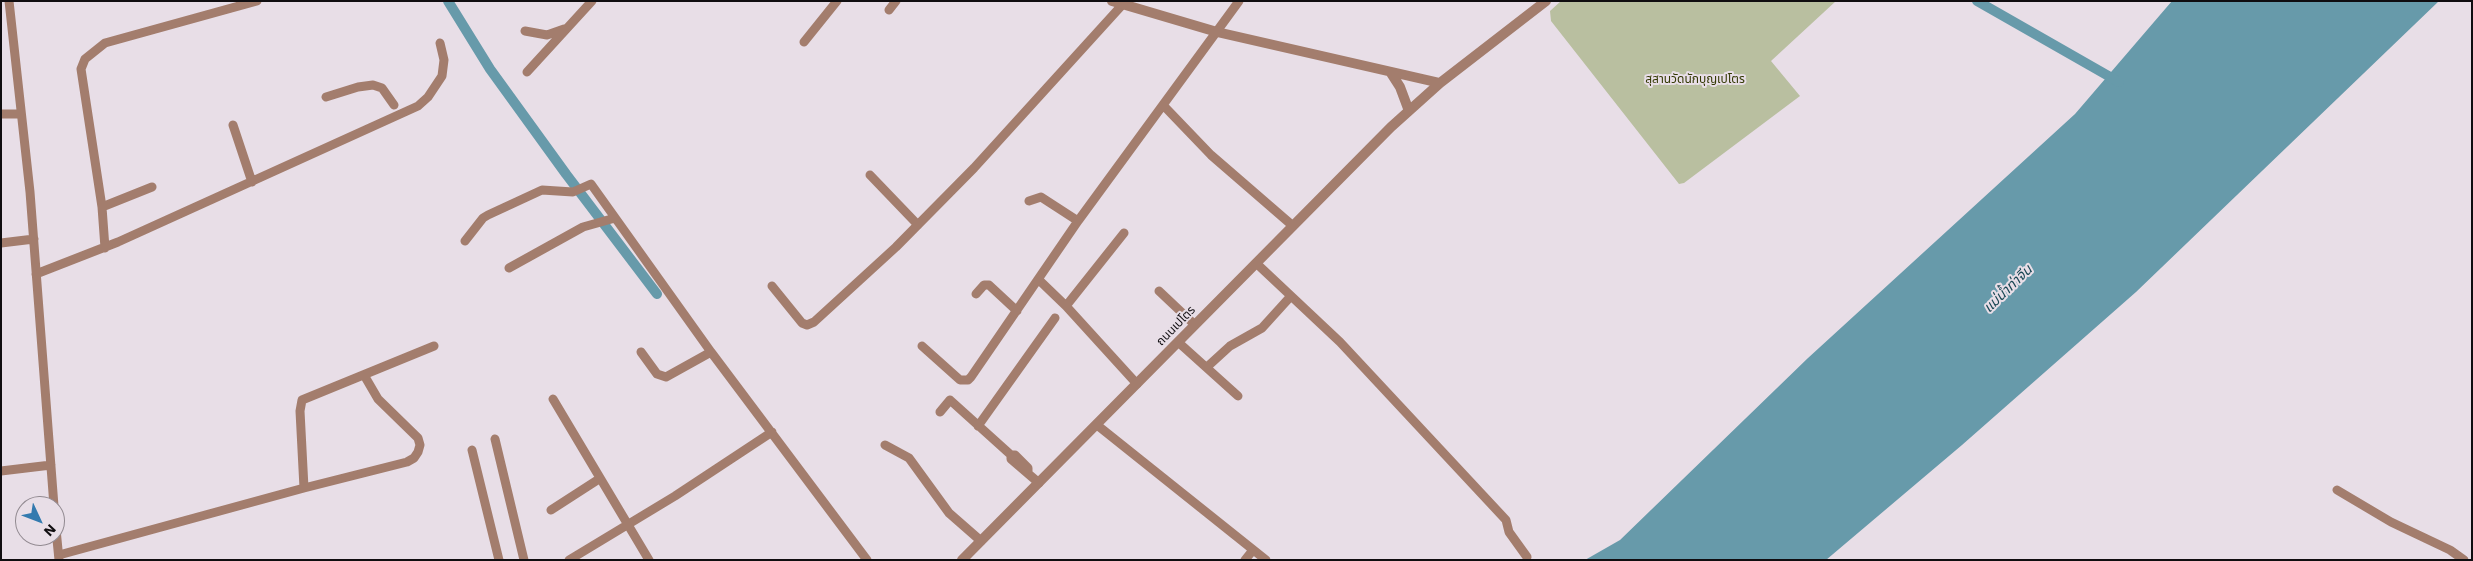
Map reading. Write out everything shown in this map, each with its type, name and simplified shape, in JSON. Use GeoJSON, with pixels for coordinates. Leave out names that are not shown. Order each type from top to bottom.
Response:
{"type":"FeatureCollection","features":[{"type":"Feature","properties":{"kind":"street"},"geometry":{"type":"LineString","coordinates":[[9,1],[34,239],[53,496]]}},
{"type":"Feature","properties":{"kind":"street"},"geometry":{"type":"LineString","coordinates":[[104,248],[102,207],[81,69],[85,58],[105,43],[257,1]]}},
{"type":"Feature","properties":{"kind":"street"},"geometry":{"type":"LineString","coordinates":[[527,72],[592,1]]}},
{"type":"Feature","properties":{"kind":"street"},"geometry":{"type":"LineString","coordinates":[[804,42],[837,1]]}},
{"type":"Feature","properties":{"kind":"street"},"geometry":{"type":"LineString","coordinates":[[890,10],[896,1]]}},
{"type":"Feature","properties":{"kind":"street"},"geometry":{"type":"LineString","coordinates":[[1112,1],[1217,32],[1440,83]]}},
{"type":"Feature","properties":{"kind":"street"},"geometry":{"type":"LineString","coordinates":[[922,346],[960,380],[968,380],[1078,221],[1239,1]]}},
{"type":"Feature","properties":{"kind":"street","name":"ถนนเปโตร"},"geometry":{"type":"LineString","coordinates":[[962,560],[1409,110],[1440,83],[1546,1]]}},
{"type":"Feature","properties":{"kind":"street"},"geometry":{"type":"LineString","coordinates":[[772,286],[802,323],[807,325],[814,322],[918,225],[1123,4]]}},
{"type":"Feature","properties":{"kind":"street"},"geometry":{"type":"LineString","coordinates":[[525,31],[546,35],[565,29]]}},
{"type":"Feature","properties":{"kind":"street"},"geometry":{"type":"LineString","coordinates":[[36,274],[104,248],[252,182],[396,111],[418,106],[428,97],[439,81],[444,60],[440,43]]}},
{"type":"Feature","properties":{"kind":"street"},"geometry":{"type":"LineString","coordinates":[[1391,73],[1400,87],[1409,110]]}},
{"type":"Feature","properties":{"kind":"street"},"geometry":{"type":"LineString","coordinates":[[326,97],[358,87],[373,85],[382,88],[396,111]]}},
{"type":"Feature","properties":{"kind":"street"},"geometry":{"type":"LineString","coordinates":[[1163,105],[1211,155],[1292,226]]}},
{"type":"Feature","properties":{"kind":"street"},"geometry":{"type":"LineString","coordinates":[[1,114],[21,114]]}},
{"type":"Feature","properties":{"kind":"street"},"geometry":{"type":"LineString","coordinates":[[233,126],[252,182]]}},
{"type":"Feature","properties":{"kind":"street"},"geometry":{"type":"LineString","coordinates":[[870,175],[918,225]]}},
{"type":"Feature","properties":{"kind":"street"},"geometry":{"type":"LineString","coordinates":[[465,242],[483,218],[496,211],[542,190],[573,192],[591,184],[613,218],[711,352],[867,560]]}},
{"type":"Feature","properties":{"kind":"street"},"geometry":{"type":"LineString","coordinates":[[102,207],[152,187]]}},
{"type":"Feature","properties":{"kind":"street"},"geometry":{"type":"LineString","coordinates":[[1029,201],[1041,197],[1078,221]]}},
{"type":"Feature","properties":{"kind":"street"},"geometry":{"type":"LineString","coordinates":[[509,268],[595,222],[613,218]]}},
{"type":"Feature","properties":{"kind":"street"},"geometry":{"type":"LineString","coordinates":[[1066,306],[1124,233]]}},
{"type":"Feature","properties":{"kind":"street"},"geometry":{"type":"LineString","coordinates":[[1,243],[34,239]]}},
{"type":"Feature","properties":{"kind":"street"},"geometry":{"type":"LineString","coordinates":[[1256,263],[1340,342],[1506,520],[1508,532],[1527,557]]}},
{"type":"Feature","properties":{"kind":"street"},"geometry":{"type":"LineString","coordinates":[[1039,280],[1066,306],[1137,384]]}},
{"type":"Feature","properties":{"kind":"street"},"geometry":{"type":"LineString","coordinates":[[976,294],[984,285],[989,285],[1017,311]]}},
{"type":"Feature","properties":{"kind":"street"},"geometry":{"type":"LineString","coordinates":[[1160,291],[1195,325]]}},
{"type":"Feature","properties":{"kind":"street"},"geometry":{"type":"LineString","coordinates":[[1206,367],[1230,346],[1262,328],[1291,296]]}},
{"type":"Feature","properties":{"kind":"street"},"geometry":{"type":"LineString","coordinates":[[978,426],[1055,318]]}},
{"type":"Feature","properties":{"kind":"street"},"geometry":{"type":"LineString","coordinates":[[1178,342],[1238,396]]}},
{"type":"Feature","properties":{"kind":"street"},"geometry":{"type":"LineString","coordinates":[[304,488],[300,411],[302,400],[434,346]]}},
{"type":"Feature","properties":{"kind":"street"},"geometry":{"type":"LineString","coordinates":[[641,352],[657,374],[666,377],[711,352]]}},
{"type":"Feature","properties":{"kind":"street"},"geometry":{"type":"LineString","coordinates":[[59,557],[304,488],[407,462],[414,458],[420,445],[418,438],[378,399],[364,374]]}},
{"type":"Feature","properties":{"kind":"street"},"geometry":{"type":"LineString","coordinates":[[553,399],[649,560]]}},
{"type":"Feature","properties":{"kind":"street"},"geometry":{"type":"LineString","coordinates":[[940,412],[950,400],[1011,455],[1011,459],[1024,471],[1028,471],[1039,483]]}},
{"type":"Feature","properties":{"kind":"street"},"geometry":{"type":"LineString","coordinates":[[1097,425],[1266,560]]}},
{"type":"Feature","properties":{"kind":"street"},"geometry":{"type":"LineString","coordinates":[[570,560],[772,432]]}},
{"type":"Feature","properties":{"kind":"street"},"geometry":{"type":"LineString","coordinates":[[495,439],[524,560]]}},
{"type":"Feature","properties":{"kind":"street"},"geometry":{"type":"LineString","coordinates":[[885,444],[909,458],[948,513],[981,541]]}},
{"type":"Feature","properties":{"kind":"street"},"geometry":{"type":"LineString","coordinates":[[472,450],[499,560]]}},
{"type":"Feature","properties":{"kind":"street"},"geometry":{"type":"LineString","coordinates":[[1,472],[51,465]]}},
{"type":"Feature","properties":{"kind":"street"},"geometry":{"type":"LineString","coordinates":[[551,510],[599,479]]}},
{"type":"Feature","properties":{"kind":"street"},"geometry":{"type":"LineString","coordinates":[[2337,490],[2391,522],[2450,550],[2464,560]]}},
{"type":"Feature","properties":{"kind":"street"},"geometry":{"type":"LineString","coordinates":[[1245,560],[1253,550]]}},
{"type":"Feature","properties":{"kind":"green space","name":"สุสานวัดนักบุญเปโตร"},"geometry":{"type":"Polygon","coordinates":[[[1561,1],[1836,1],[1771,61],[1800,96],[1684,183],[1679,184],[1551,21],[1550,11],[1561,1]]]}},
{"type":"Feature","properties":{"kind":"water","name":"แม่น้ำท่าจีน"},"geometry":{"type":"Polygon","coordinates":[[[2172,1],[2439,1],[2136,292],[1962,445],[1826,560],[1585,560],[1620,540],[1808,358],[2075,114],[2172,1]]]}},
{"type":"Feature","properties":{"kind":"waterway"},"geometry":{"type":"LineString","coordinates":[[448,1],[490,69],[566,174],[657,294]]}},
{"type":"Feature","properties":{"kind":"waterway"},"geometry":{"type":"LineString","coordinates":[[1977,1],[2119,82]]}}]}
